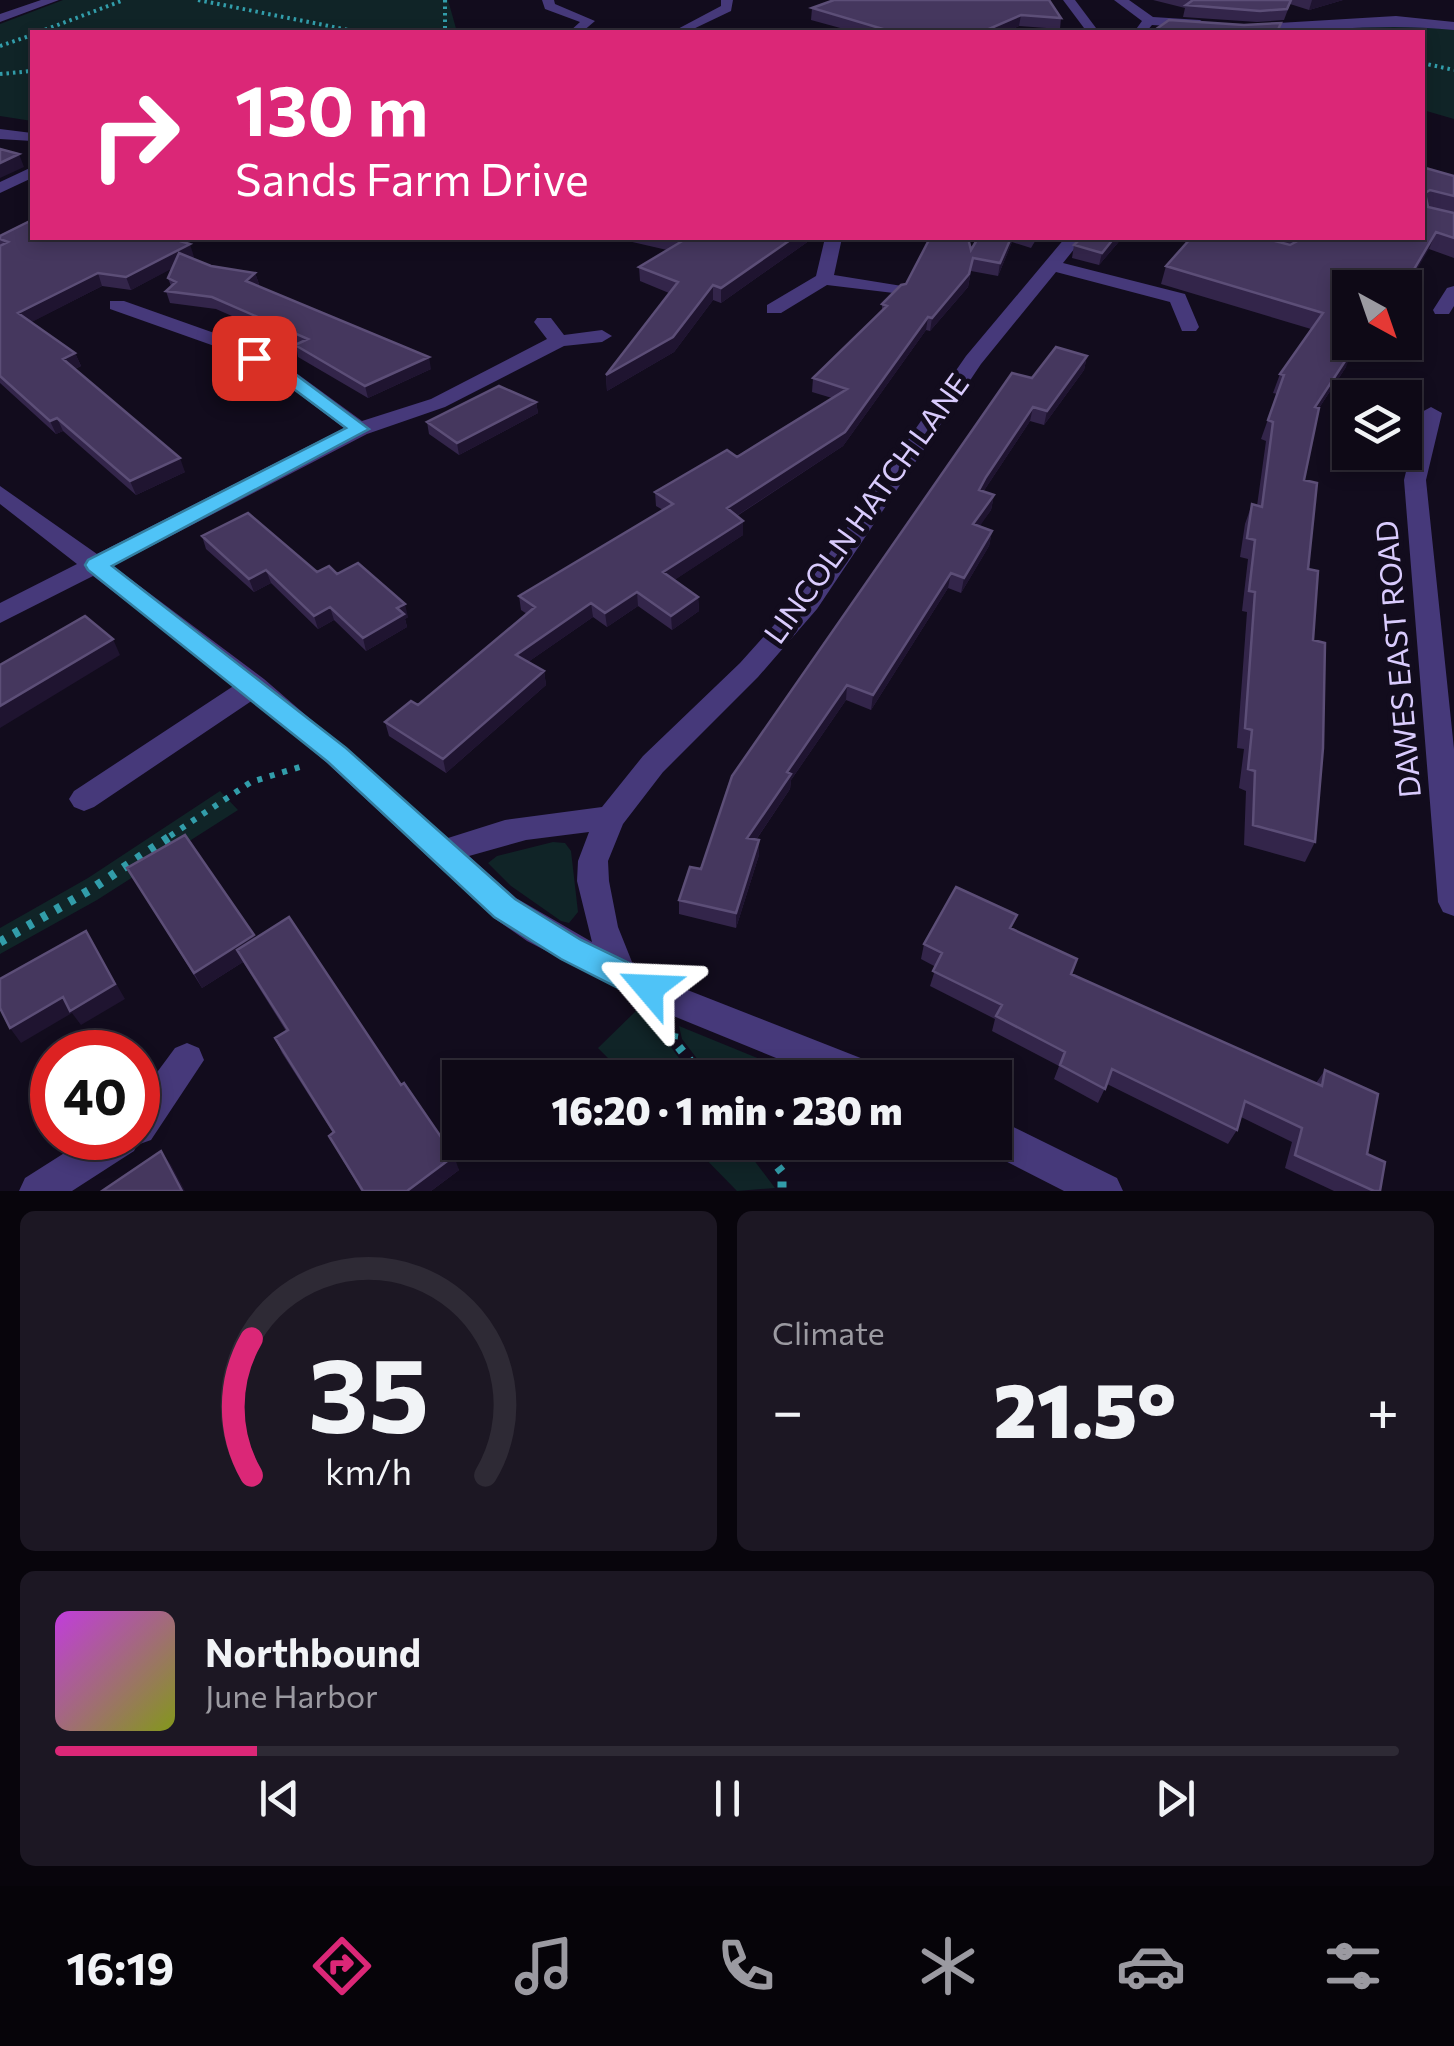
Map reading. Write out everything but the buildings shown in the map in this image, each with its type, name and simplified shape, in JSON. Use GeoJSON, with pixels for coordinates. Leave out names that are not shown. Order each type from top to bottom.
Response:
{"type":"FeatureCollection","features":[{"type":"Feature","properties":{"kind":"street"},"geometry":{"type":"LineString","coordinates":[[0,18],[53,0]]}},
{"type":"Feature","properties":{"kind":"street"},"geometry":{"type":"LineString","coordinates":[[548,0],[548,6],[589,21],[578,30]]}},
{"type":"Feature","properties":{"kind":"street"},"geometry":{"type":"LineString","coordinates":[[683,30],[720,15],[728,0]]}},
{"type":"Feature","properties":{"kind":"street"},"geometry":{"type":"LineString","coordinates":[[1069,0],[1092,30]]}},
{"type":"Feature","properties":{"kind":"street"},"geometry":{"type":"LineString","coordinates":[[1120,0],[1145,27],[1204,18],[1257,30],[1396,20],[1454,26]]}},
{"type":"Feature","properties":{"kind":"street"},"geometry":{"type":"LineString","coordinates":[[0,134],[30,137]]}},
{"type":"Feature","properties":{"kind":"street"},"geometry":{"type":"LineString","coordinates":[[0,188],[30,173]]}},
{"type":"Feature","properties":{"kind":"street"},"geometry":{"type":"LineString","coordinates":[[824,279],[833,240]]}},
{"type":"Feature","properties":{"kind":"street","name":"LINCOLN HATCH LANE"},"geometry":{"type":"LineString","coordinates":[[620,973],[602,927],[593,881],[593,861],[610,818],[653,764],[749,670],[808,603],[973,360],[1072,240]]}},
{"type":"Feature","properties":{"kind":"street"},"geometry":{"type":"LineString","coordinates":[[1051,266],[1178,298],[1188,327]]}},
{"type":"Feature","properties":{"kind":"street"},"geometry":{"type":"LineString","coordinates":[[774,309],[824,279],[895,290]]}},
{"type":"Feature","properties":{"kind":"street"},"geometry":{"type":"LineString","coordinates":[[1442,310],[1454,292]]}},
{"type":"Feature","properties":{"kind":"street"},"geometry":{"type":"LineString","coordinates":[[116,305],[228,344],[281,372],[359,429]]}},
{"type":"Feature","properties":{"kind":"street"},"geometry":{"type":"LineString","coordinates":[[544,322],[560,341]]}},
{"type":"Feature","properties":{"kind":"street"},"geometry":{"type":"LineString","coordinates":[[0,614],[359,429],[451,397],[560,341],[602,336]]}},
{"type":"Feature","properties":{"kind":"street","name":"DAWES EAST ROAD"},"geometry":{"type":"LineString","coordinates":[[1432,413],[1414,480],[1454,902]]}},
{"type":"Feature","properties":{"kind":"street"},"geometry":{"type":"LineString","coordinates":[[0,493],[254,686],[337,755],[504,908],[538,931],[678,1002],[823,1060]]}},
{"type":"Feature","properties":{"kind":"street"},"geometry":{"type":"LineString","coordinates":[[84,798],[254,686]]}},
{"type":"Feature","properties":{"kind":"street"},"geometry":{"type":"LineString","coordinates":[[444,853],[474,839],[506,831],[610,818]]}},
{"type":"Feature","properties":{"kind":"street"},"geometry":{"type":"LineString","coordinates":[[160,1098],[188,1060]]}},
{"type":"Feature","properties":{"kind":"street"},"geometry":{"type":"LineString","coordinates":[[1012,1145],[1104,1191]]}},
{"type":"Feature","properties":{"kind":"street"},"geometry":{"type":"LineString","coordinates":[[38,1191],[87,1160]]}},
{"type":"Feature","properties":{"kind":"path"},"geometry":{"type":"LineString","coordinates":[[44,30],[124,0]]}},
{"type":"Feature","properties":{"kind":"path"},"geometry":{"type":"LineString","coordinates":[[198,0],[349,30]]}},
{"type":"Feature","properties":{"kind":"path"},"geometry":{"type":"LineString","coordinates":[[445,0],[445,30]]}},
{"type":"Feature","properties":{"kind":"path"},"geometry":{"type":"LineString","coordinates":[[0,46],[30,36]]}},
{"type":"Feature","properties":{"kind":"path"},"geometry":{"type":"LineString","coordinates":[[1425,63],[1454,70]]}},
{"type":"Feature","properties":{"kind":"path"},"geometry":{"type":"LineString","coordinates":[[0,74],[30,72]]}},
{"type":"Feature","properties":{"kind":"path"},"geometry":{"type":"LineString","coordinates":[[0,942],[90,890],[250,782],[337,755]]}},
{"type":"Feature","properties":{"kind":"path"},"geometry":{"type":"LineString","coordinates":[[772,1160],[782,1172],[782,1191]]}},
{"type":"Feature","properties":{"kind":"green space"},"geometry":{"type":"Polygon","coordinates":[[[63,0],[448,0],[456,30],[30,30],[30,121],[0,116],[0,24],[63,0]]]}},
{"type":"Feature","properties":{"kind":"green space"},"geometry":{"type":"Polygon","coordinates":[[[1396,23],[1454,29],[1454,119],[1425,111],[1425,30],[1331,30],[1396,23]]]}},
{"type":"Feature","properties":{"kind":"green space"},"geometry":{"type":"Polygon","coordinates":[[[220,791],[238,810],[97,900],[0,954],[0,928],[88,878],[220,791]]]}},
{"type":"Feature","properties":{"kind":"green space"},"geometry":{"type":"Polygon","coordinates":[[[553,842],[565,843],[571,851],[578,912],[569,923],[511,886],[488,863],[497,856],[553,842]]]}},
{"type":"Feature","properties":{"kind":"green space"},"geometry":{"type":"Polygon","coordinates":[[[640,1007],[659,1017],[662,1035],[680,1060],[610,1060],[598,1048],[640,1007]]]}},
{"type":"Feature","properties":{"kind":"green space"},"geometry":{"type":"Polygon","coordinates":[[[679,1026],[762,1060],[698,1060],[682,1039],[679,1026]]]}},
{"type":"Feature","properties":{"kind":"green space"},"geometry":{"type":"Polygon","coordinates":[[[707,1160],[754,1160],[775,1188],[737,1191],[707,1160]]]}},
{"type":"Feature","properties":{"kind":"route"},"geometry":{"type":"LineString","coordinates":[[254,358],[281,372],[359,429],[96,565],[337,755],[504,908],[571,950],[649,988]]}}]}
